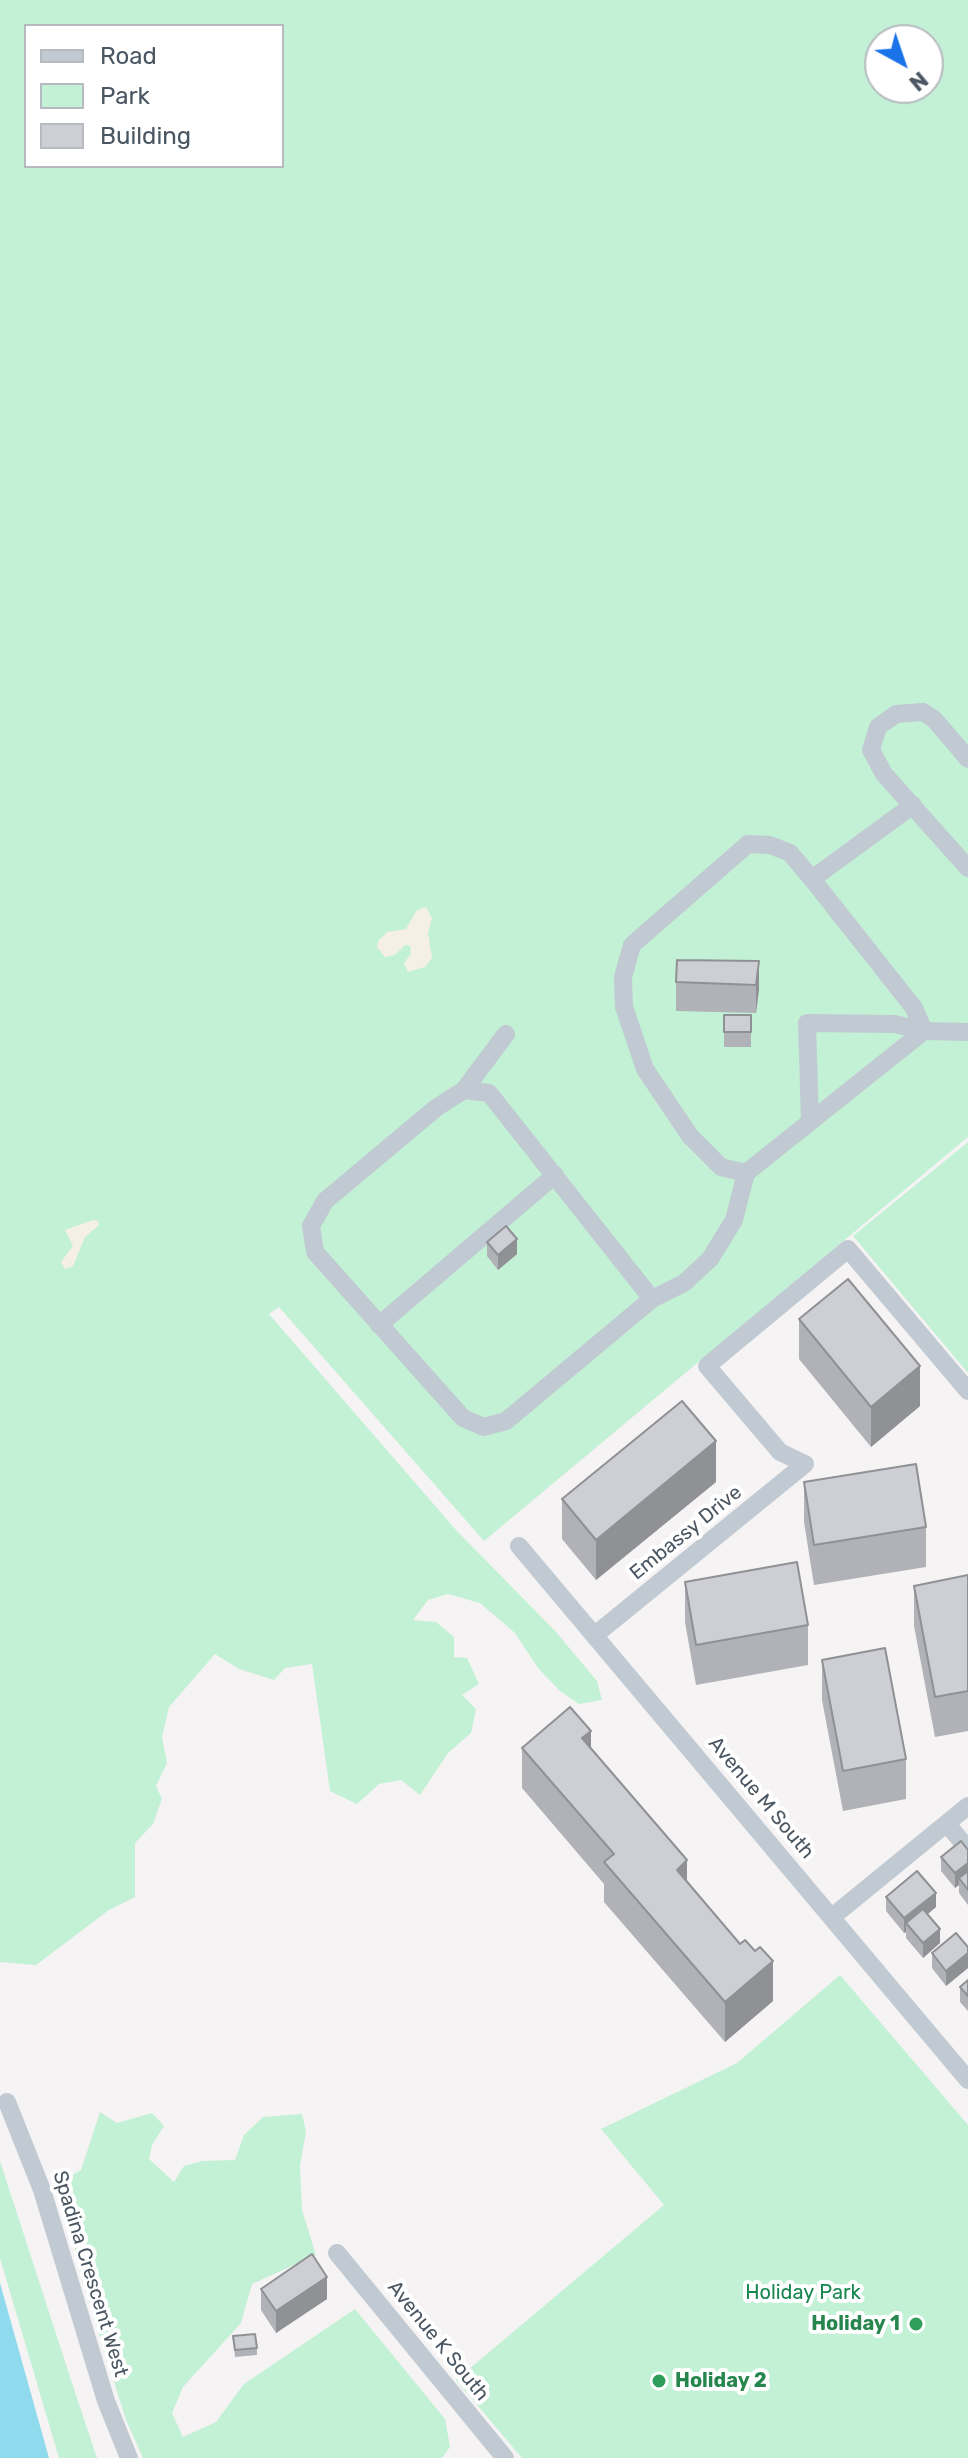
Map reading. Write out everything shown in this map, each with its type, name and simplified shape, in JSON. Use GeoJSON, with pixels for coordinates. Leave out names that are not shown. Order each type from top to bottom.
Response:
{"type":"FeatureCollection","features":[{"type":"Feature","properties":{"kind":"street"},"geometry":{"type":"LineString","coordinates":[[968,759],[934,719],[923,712],[896,714],[878,727],[871,750],[884,774],[968,868]]}},
{"type":"Feature","properties":{"kind":"street"},"geometry":{"type":"LineString","coordinates":[[812,879],[913,805]]}},
{"type":"Feature","properties":{"kind":"street"},"geometry":{"type":"LineString","coordinates":[[746,1173],[721,1167],[690,1136],[645,1069],[624,1007],[623,977],[632,945],[748,844],[770,845],[790,853],[914,1008],[924,1031]]}},
{"type":"Feature","properties":{"kind":"street"},"geometry":{"type":"LineString","coordinates":[[810,1121],[807,1023],[895,1024],[924,1031],[968,1032]]}},
{"type":"Feature","properties":{"kind":"street"},"geometry":{"type":"LineString","coordinates":[[506,1034],[464,1090],[436,1108],[325,1201],[311,1226],[315,1252],[463,1418],[484,1427],[506,1421],[652,1299],[684,1283],[710,1259],[734,1220],[746,1173],[924,1031]]}},
{"type":"Feature","properties":{"kind":"street"},"geometry":{"type":"LineString","coordinates":[[464,1090],[489,1093],[652,1299]]}},
{"type":"Feature","properties":{"kind":"street"},"geometry":{"type":"LineString","coordinates":[[379,1325],[555,1175]]}},
{"type":"Feature","properties":{"kind":"street","name":"Embassy Drive"},"geometry":{"type":"LineString","coordinates":[[595,1635],[805,1464],[780,1452],[707,1366],[848,1249],[968,1391]]}},
{"type":"Feature","properties":{"kind":"street","name":"Avenue M South"},"geometry":{"type":"LineString","coordinates":[[519,1546],[968,2080]]}},
{"type":"Feature","properties":{"kind":"street"},"geometry":{"type":"LineString","coordinates":[[832,1917],[968,1806]]}},
{"type":"Feature","properties":{"kind":"street"},"geometry":{"type":"LineString","coordinates":[[947,1824],[968,1849]]}},
{"type":"Feature","properties":{"kind":"street","name":"Spadina Crescent West"},"geometry":{"type":"LineString","coordinates":[[7,2102],[20,2126],[42,2190],[106,2401],[129,2458]]}},
{"type":"Feature","properties":{"kind":"street","name":"Avenue K South"},"geometry":{"type":"LineString","coordinates":[[337,2253],[505,2458]]}},
{"type":"Feature","properties":{"kind":"green space"},"geometry":{"type":"Polygon","coordinates":[[[0,0],[968,0],[968,1137],[484,1541],[279,1307],[269,1314],[456,1530],[556,1632],[597,1681],[602,1700],[579,1704],[560,1691],[538,1668],[515,1633],[480,1603],[448,1594],[428,1600],[413,1620],[436,1622],[454,1637],[454,1657],[467,1658],[479,1684],[462,1695],[476,1709],[471,1733],[448,1753],[420,1795],[401,1780],[379,1784],[357,1804],[330,1791],[312,1664],[285,1668],[274,1680],[239,1669],[215,1654],[169,1707],[162,1737],[167,1763],[156,1786],[162,1799],[153,1824],[135,1843],[135,1897],[109,1910],[36,1965],[0,1962],[0,0]]]}},
{"type":"Feature","properties":{"kind":"green space"},"geometry":{"type":"Polygon","coordinates":[[[968,1142],[968,1373],[853,1236],[968,1142]]]}},
{"type":"Feature","properties":{"kind":"green space","name":"Holiday Park"},"geometry":{"type":"Polygon","coordinates":[[[840,1975],[968,2125],[968,2458],[522,2458],[456,2380],[664,2205],[601,2129],[737,2063],[840,1975]]]}},
{"type":"Feature","properties":{"kind":"green space"},"geometry":{"type":"Polygon","coordinates":[[[100,2112],[117,2123],[152,2113],[164,2126],[152,2145],[149,2159],[174,2182],[184,2166],[202,2161],[235,2160],[244,2135],[263,2117],[302,2114],[306,2131],[300,2166],[302,2210],[316,2255],[252,2284],[241,2323],[183,2387],[172,2413],[183,2437],[216,2422],[244,2384],[355,2309],[445,2419],[450,2447],[442,2458],[143,2458],[126,2420],[83,2283],[64,2202],[63,2180],[81,2170],[100,2112]]]}},
{"type":"Feature","properties":{"kind":"green space"},"geometry":{"type":"Polygon","coordinates":[[[0,2161],[97,2458],[59,2458],[0,2258],[0,2161]]]}},
{"type":"Feature","properties":{"kind":"sand"},"geometry":{"type":"Polygon","coordinates":[[[426,907],[432,918],[428,933],[432,958],[425,967],[408,972],[404,963],[411,954],[410,946],[405,945],[395,955],[385,957],[377,947],[378,941],[387,932],[406,929],[417,910],[426,907]]]}},
{"type":"Feature","properties":{"kind":"sand"},"geometry":{"type":"Polygon","coordinates":[[[93,1220],[99,1221],[98,1226],[85,1237],[73,1266],[65,1269],[61,1262],[73,1246],[65,1230],[93,1220]]]}},
{"type":"Feature","properties":{"kind":"water"},"geometry":{"type":"Polygon","coordinates":[[[0,2283],[49,2458],[0,2458],[0,2283]]]}},
{"type":"Feature","properties":{"kind":"building"},"geometry":{"type":"Polygon","coordinates":[[[677,960],[759,961],[756,985],[676,982],[677,960]]]}},
{"type":"Feature","properties":{"kind":"building"},"geometry":{"type":"Polygon","coordinates":[[[724,1015],[751,1015],[751,1032],[724,1032],[724,1015]]]}},
{"type":"Feature","properties":{"kind":"building"},"geometry":{"type":"Polygon","coordinates":[[[506,1226],[517,1239],[498,1255],[487,1242],[506,1226]]]}},
{"type":"Feature","properties":{"kind":"building"},"geometry":{"type":"Polygon","coordinates":[[[848,1279],[920,1366],[871,1407],[799,1319],[848,1279]]]}},
{"type":"Feature","properties":{"kind":"building"},"geometry":{"type":"Polygon","coordinates":[[[682,1401],[716,1441],[596,1540],[562,1499],[682,1401]]]}},
{"type":"Feature","properties":{"kind":"building"},"geometry":{"type":"Polygon","coordinates":[[[916,1464],[926,1527],[814,1545],[804,1482],[916,1464]]]}},
{"type":"Feature","properties":{"kind":"building"},"geometry":{"type":"Polygon","coordinates":[[[797,1562],[808,1625],[696,1645],[685,1582],[797,1562]]]}},
{"type":"Feature","properties":{"kind":"building"},"geometry":{"type":"Polygon","coordinates":[[[968,1575],[968,1691],[935,1697],[914,1586],[968,1575]]]}},
{"type":"Feature","properties":{"kind":"building"},"geometry":{"type":"Polygon","coordinates":[[[885,1648],[906,1759],[843,1771],[822,1660],[885,1648]]]}},
{"type":"Feature","properties":{"kind":"building"},"geometry":{"type":"Polygon","coordinates":[[[570,1707],[591,1731],[582,1738],[687,1860],[677,1870],[740,1944],[745,1940],[755,1951],[760,1947],[773,1961],[725,2002],[604,1862],[614,1854],[522,1748],[570,1707]]]}},
{"type":"Feature","properties":{"kind":"building"},"geometry":{"type":"Polygon","coordinates":[[[961,1841],[968,1850],[968,1863],[955,1873],[941,1857],[961,1841]]]}},
{"type":"Feature","properties":{"kind":"building"},"geometry":{"type":"Polygon","coordinates":[[[917,1871],[936,1893],[904,1918],[886,1897],[917,1871]]]}},
{"type":"Feature","properties":{"kind":"building"},"geometry":{"type":"Polygon","coordinates":[[[968,1871],[968,1890],[959,1878],[968,1871]]]}},
{"type":"Feature","properties":{"kind":"building"},"geometry":{"type":"Polygon","coordinates":[[[923,1909],[940,1929],[923,1943],[906,1923],[923,1909]]]}},
{"type":"Feature","properties":{"kind":"building"},"geometry":{"type":"Polygon","coordinates":[[[956,1933],[968,1947],[968,1953],[946,1971],[932,1953],[956,1933]]]}},
{"type":"Feature","properties":{"kind":"building"},"geometry":{"type":"Polygon","coordinates":[[[968,1980],[968,1996],[960,1987],[968,1980]]]}},
{"type":"Feature","properties":{"kind":"building"},"geometry":{"type":"Polygon","coordinates":[[[312,2254],[327,2277],[276,2311],[261,2289],[312,2254]]]}},
{"type":"Feature","properties":{"kind":"building"},"geometry":{"type":"Polygon","coordinates":[[[255,2334],[257,2348],[235,2350],[233,2336],[255,2334]]]}},
{"type":"Feature","properties":{"kind":"place","name":"Holiday 1"},"geometry":{"type":"Point","coordinates":[916,2324]}},
{"type":"Feature","properties":{"kind":"place","name":"Holiday 2"},"geometry":{"type":"Point","coordinates":[659,2381]}}]}
